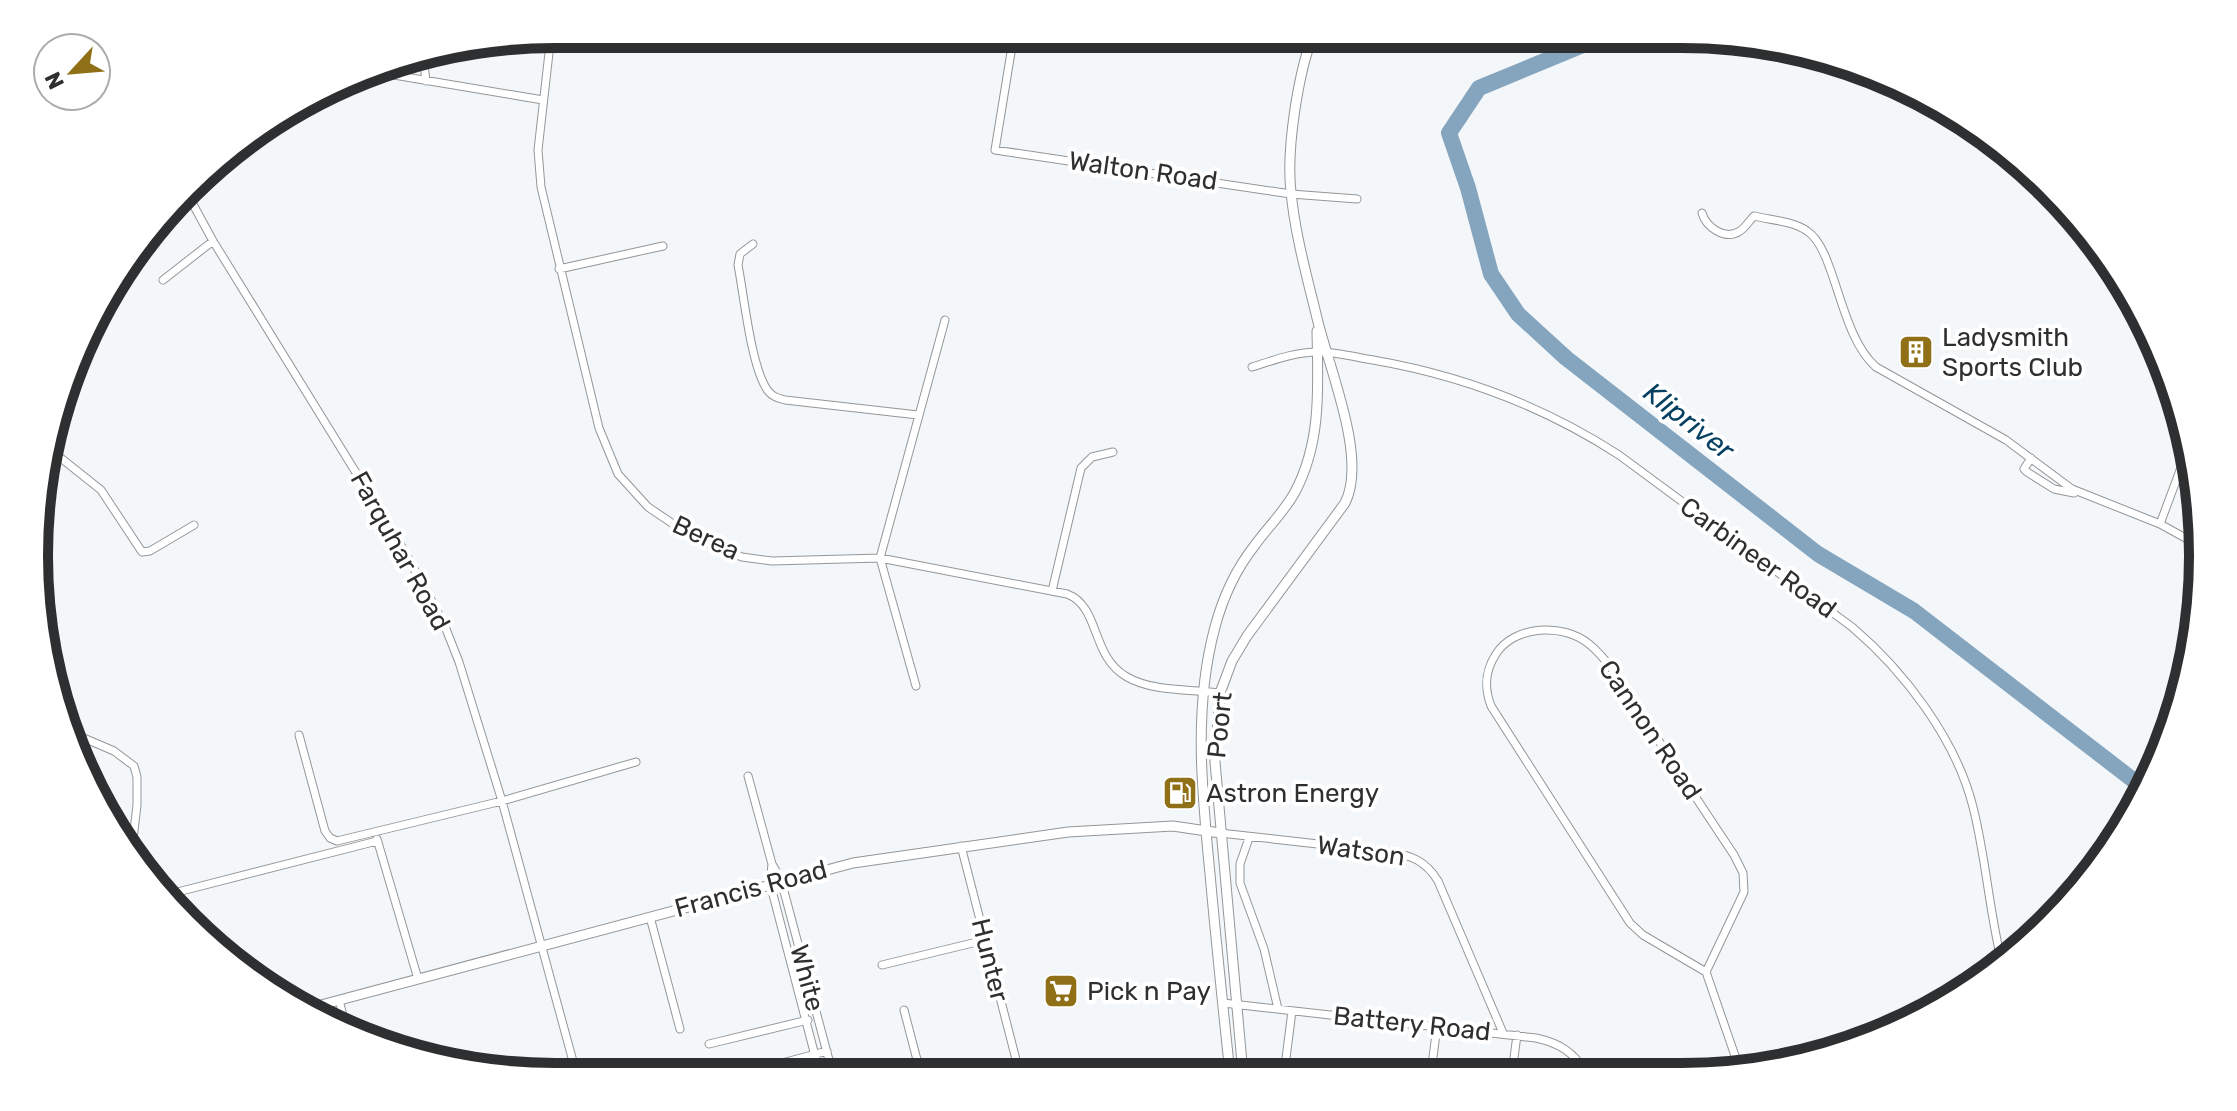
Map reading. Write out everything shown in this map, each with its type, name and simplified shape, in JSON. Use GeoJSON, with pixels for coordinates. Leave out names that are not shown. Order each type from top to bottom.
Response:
{"type":"FeatureCollection","features":[{"type":"Feature","properties":{"kind":"street","name":"Berea"},"geometry":{"type":"LineString","coordinates":[[549,48],[538,169],[559,269],[605,446],[618,474],[648,507],[694,538],[742,557],[772,561],[880,558],[1073,596],[1085,606],[1108,660],[1125,676],[1142,683],[1220,693]]}},
{"type":"Feature","properties":{"kind":"street","name":"Walton Road"},"geometry":{"type":"LineString","coordinates":[[1012,48],[995,150],[1291,194],[1357,199]]}},
{"type":"Feature","properties":{"kind":"street","name":"Poort"},"geometry":{"type":"LineString","coordinates":[[1242,1063],[1215,762],[1220,693],[1232,661],[1247,636],[1331,525],[1349,495],[1352,460],[1323,352],[1291,194],[1290,161],[1307,48]]}},
{"type":"Feature","properties":{"kind":"street"},"geometry":{"type":"LineString","coordinates":[[424,65],[426,81]]}},
{"type":"Feature","properties":{"kind":"street"},"geometry":{"type":"LineString","coordinates":[[392,75],[543,100]]}},
{"type":"Feature","properties":{"kind":"street","name":"Farquhar Road"},"geometry":{"type":"LineString","coordinates":[[192,203],[434,603],[459,662],[502,801],[573,1063]]}},
{"type":"Feature","properties":{"kind":"street"},"geometry":{"type":"LineString","coordinates":[[1702,213],[1705,222],[1718,232],[1730,235],[1742,230],[1754,216],[1799,227],[1816,239],[1851,331],[1868,360],[1883,372],[1984,426],[2080,494]]}},
{"type":"Feature","properties":{"kind":"street"},"geometry":{"type":"LineString","coordinates":[[163,280],[213,241]]}},
{"type":"Feature","properties":{"kind":"street"},"geometry":{"type":"LineString","coordinates":[[753,244],[740,254],[738,265],[756,358],[761,377],[771,394],[785,400],[918,415]]}},
{"type":"Feature","properties":{"kind":"street"},"geometry":{"type":"LineString","coordinates":[[559,269],[663,246]]}},
{"type":"Feature","properties":{"kind":"street"},"geometry":{"type":"LineString","coordinates":[[916,686],[880,558],[945,320]]}},
{"type":"Feature","properties":{"kind":"street","name":"Poort"},"geometry":{"type":"LineString","coordinates":[[1229,1063],[1205,829],[1201,743],[1203,691],[1216,624],[1234,577],[1255,544],[1287,505],[1309,459],[1318,409],[1323,352]]}},
{"type":"Feature","properties":{"kind":"street","name":"Carbineer Road"},"geometry":{"type":"LineString","coordinates":[[1252,367],[1287,355],[1323,352],[1446,375],[1580,432],[1629,463],[1852,627],[1876,647],[1903,678],[1953,757],[1968,790],[1977,824],[2000,950]]}},
{"type":"Feature","properties":{"kind":"street"},"geometry":{"type":"LineString","coordinates":[[1052,591],[1081,468],[1092,457],[1113,452]]}},
{"type":"Feature","properties":{"kind":"street"},"geometry":{"type":"LineString","coordinates":[[58,456],[101,490],[142,552],[150,551],[194,525]]}},
{"type":"Feature","properties":{"kind":"street"},"geometry":{"type":"LineString","coordinates":[[2031,458],[2024,469],[2054,489],[2080,494],[2160,524],[2189,540]]}},
{"type":"Feature","properties":{"kind":"street"},"geometry":{"type":"LineString","coordinates":[[2160,524],[2181,467]]}},
{"type":"Feature","properties":{"kind":"street","name":"Cannon Road"},"geometry":{"type":"LineString","coordinates":[[1553,630],[1579,637],[1594,648],[1618,679],[1734,855],[1743,873],[1744,892],[1706,972],[1643,935],[1630,923],[1491,706],[1486,687],[1487,671],[1498,650],[1511,640],[1537,631],[1553,630]]}},
{"type":"Feature","properties":{"kind":"street"},"geometry":{"type":"LineString","coordinates":[[299,735],[325,831],[330,838],[345,841],[376,837]]}},
{"type":"Feature","properties":{"kind":"street"},"geometry":{"type":"LineString","coordinates":[[82,737],[114,751],[134,766],[137,805],[133,836]]}},
{"type":"Feature","properties":{"kind":"street"},"geometry":{"type":"LineString","coordinates":[[176,892],[636,762]]}},
{"type":"Feature","properties":{"kind":"street"},"geometry":{"type":"LineString","coordinates":[[748,776],[772,864],[770,883]]}},
{"type":"Feature","properties":{"kind":"street","name":"Francis Road"},"geometry":{"type":"LineString","coordinates":[[320,1005],[853,863],[1068,832],[1173,826],[1205,829]]}},
{"type":"Feature","properties":{"kind":"street","name":"Watson"},"geometry":{"type":"LineString","coordinates":[[1205,829],[1249,838],[1389,852],[1423,863],[1438,881],[1503,1033]]}},
{"type":"Feature","properties":{"kind":"street"},"geometry":{"type":"LineString","coordinates":[[376,837],[418,979]]}},
{"type":"Feature","properties":{"kind":"street"},"geometry":{"type":"LineString","coordinates":[[1249,838],[1240,864],[1240,883],[1264,949],[1278,1009]]}},
{"type":"Feature","properties":{"kind":"street","name":"Hunter"},"geometry":{"type":"LineString","coordinates":[[961,846],[1017,1063]]}},
{"type":"Feature","properties":{"kind":"street","name":"White"},"geometry":{"type":"LineString","coordinates":[[772,864],[781,880],[830,1063]]}},
{"type":"Feature","properties":{"kind":"street","name":"White"},"geometry":{"type":"LineString","coordinates":[[770,883],[817,1063]]}},
{"type":"Feature","properties":{"kind":"street"},"geometry":{"type":"LineString","coordinates":[[650,917],[680,1029]]}},
{"type":"Feature","properties":{"kind":"street"},"geometry":{"type":"LineString","coordinates":[[882,965],[985,940]]}},
{"type":"Feature","properties":{"kind":"street"},"geometry":{"type":"LineString","coordinates":[[1706,972],[1737,1060]]}},
{"type":"Feature","properties":{"kind":"street"},"geometry":{"type":"LineString","coordinates":[[339,1000],[343,1016]]}},
{"type":"Feature","properties":{"kind":"street","name":"Battery Road"},"geometry":{"type":"LineString","coordinates":[[1223,1003],[1517,1035],[1558,1044],[1572,1053],[1579,1063]]}},
{"type":"Feature","properties":{"kind":"street"},"geometry":{"type":"LineString","coordinates":[[904,1010],[918,1063]]}},
{"type":"Feature","properties":{"kind":"street"},"geometry":{"type":"LineString","coordinates":[[1285,1063],[1292,1011]]}},
{"type":"Feature","properties":{"kind":"street"},"geometry":{"type":"LineString","coordinates":[[709,1044],[818,1018]]}},
{"type":"Feature","properties":{"kind":"street"},"geometry":{"type":"LineString","coordinates":[[1432,1063],[1437,1026]]}},
{"type":"Feature","properties":{"kind":"street"},"geometry":{"type":"LineString","coordinates":[[1513,1063],[1517,1035]]}},
{"type":"Feature","properties":{"kind":"street"},"geometry":{"type":"LineString","coordinates":[[782,1063],[827,1051]]}},
{"type":"Feature","properties":{"kind":"waterway","name":"Klipriver"},"geometry":{"type":"LineString","coordinates":[[1576,48],[1479,88],[1449,133],[1468,188],[1491,274],[1518,314],[1566,358],[1818,554],[1914,611],[2136,782]]}},
{"type":"Feature","properties":{"kind":"place","name":"Ladysmith Sports Club"},"geometry":{"type":"Point","coordinates":[1916,352]}},
{"type":"Feature","properties":{"kind":"place","name":"Astron Energy"},"geometry":{"type":"Point","coordinates":[1180,793]}},
{"type":"Feature","properties":{"kind":"place","name":"Pick n Pay"},"geometry":{"type":"Point","coordinates":[1061,991]}}]}
